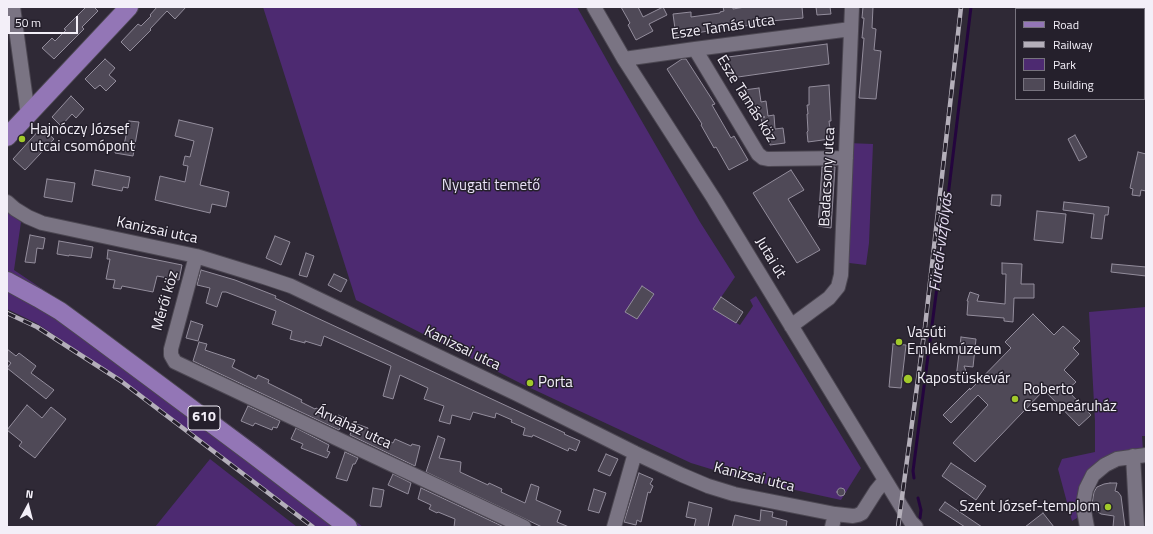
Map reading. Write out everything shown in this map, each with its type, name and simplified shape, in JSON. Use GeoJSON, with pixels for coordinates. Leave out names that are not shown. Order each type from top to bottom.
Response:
{"type":"FeatureCollection","features":[{"type":"Feature","properties":{"kind":"main road"},"geometry":{"type":"LineString","coordinates":[[7,137],[129,7]]}},
{"type":"Feature","properties":{"kind":"main road","name":"610"},"geometry":{"type":"LineString","coordinates":[[7,281],[38,298],[78,324],[348,527]]}},
{"type":"Feature","properties":{"kind":"street"},"geometry":{"type":"LineString","coordinates":[[13,7],[28,115]]}},
{"type":"Feature","properties":{"kind":"street","name":"Jutai út"},"geometry":{"type":"LineString","coordinates":[[594,7],[624,59],[718,205],[885,480],[916,527]]}},
{"type":"Feature","properties":{"kind":"street","name":"Badacsony utca"},"geometry":{"type":"LineString","coordinates":[[791,326],[829,298],[838,287],[841,275],[852,7]]}},
{"type":"Feature","properties":{"kind":"street","name":"Esze Tamás utca"},"geometry":{"type":"LineString","coordinates":[[624,59],[851,29]]}},
{"type":"Feature","properties":{"kind":"street","name":"Esze Tamás köz"},"geometry":{"type":"LineString","coordinates":[[695,49],[758,154],[763,158],[846,158]]}},
{"type":"Feature","properties":{"kind":"street","name":"Kanizsai utca"},"geometry":{"type":"LineString","coordinates":[[7,202],[14,209],[42,223],[196,256],[264,276],[291,286],[517,394],[635,453],[695,480],[734,494],[834,521],[862,513],[885,480]]}},
{"type":"Feature","properties":{"kind":"street","name":"Mérői köz"},"geometry":{"type":"LineString","coordinates":[[171,355],[172,343],[196,256]]}},
{"type":"Feature","properties":{"kind":"street","name":"Árvaház utca"},"geometry":{"type":"LineString","coordinates":[[171,355],[175,362],[183,367],[524,527]]}},
{"type":"Feature","properties":{"kind":"street"},"geometry":{"type":"LineString","coordinates":[[614,527],[635,453]]}},
{"type":"Feature","properties":{"kind":"street"},"geometry":{"type":"LineString","coordinates":[[1087,527],[1083,505],[1086,489],[1093,475],[1105,464],[1117,459],[1139,455],[1137,527]]}},
{"type":"Feature","properties":{"kind":"green space","name":"Nyugati temető"},"geometry":{"type":"Polygon","coordinates":[[[263,7],[577,7],[700,222],[735,277],[713,309],[740,325],[753,306],[750,300],[756,296],[861,468],[841,500],[740,478],[691,463],[524,385],[356,300],[263,7]]]}},
{"type":"Feature","properties":{"kind":"green space"},"geometry":{"type":"Polygon","coordinates":[[[847,143],[873,144],[869,243],[866,265],[841,262],[847,143]]]}},
{"type":"Feature","properties":{"kind":"green space"},"geometry":{"type":"Polygon","coordinates":[[[7,212],[21,222],[14,270],[63,303],[256,444],[363,527],[316,527],[129,385],[36,323],[7,309],[7,212]]]}},
{"type":"Feature","properties":{"kind":"green space"},"geometry":{"type":"Polygon","coordinates":[[[1146,307],[1146,436],[1142,436],[1143,451],[1109,455],[1078,497],[1077,518],[1072,521],[1058,469],[1062,459],[1095,452],[1095,421],[1089,312],[1146,307]]]}},
{"type":"Feature","properties":{"kind":"green space"},"geometry":{"type":"Polygon","coordinates":[[[210,459],[297,527],[155,527],[210,459]]]}},
{"type":"Feature","properties":{"kind":"building"},"geometry":{"type":"Polygon","coordinates":[[[86,7],[94,7],[98,11],[82,27],[84,29],[54,59],[42,48],[52,38],[55,41],[66,30],[64,29],[86,7]]]}},
{"type":"Feature","properties":{"kind":"building"},"geometry":{"type":"Polygon","coordinates":[[[157,7],[186,7],[175,19],[167,11],[130,51],[121,42],[138,24],[141,26],[151,16],[150,15],[157,7]]]}},
{"type":"Feature","properties":{"kind":"building"},"geometry":{"type":"Polygon","coordinates":[[[621,7],[638,7],[643,17],[663,7],[667,15],[649,24],[653,31],[636,40],[628,25],[630,23],[621,7]]]}},
{"type":"Feature","properties":{"kind":"building"},"geometry":{"type":"Polygon","coordinates":[[[723,7],[733,7],[733,9],[745,7],[802,7],[803,18],[760,22],[760,24],[726,27],[676,36],[673,14],[691,12],[691,17],[720,13],[724,11],[723,7]]]}},
{"type":"Feature","properties":{"kind":"building"},"geometry":{"type":"Polygon","coordinates":[[[816,7],[830,7],[831,14],[817,15],[816,7]]]}},
{"type":"Feature","properties":{"kind":"building"},"geometry":{"type":"Polygon","coordinates":[[[863,7],[873,7],[872,28],[876,29],[874,50],[881,51],[876,99],[859,98],[864,38],[862,38],[864,18],[862,18],[863,7]]]}},
{"type":"Feature","properties":{"kind":"building"},"geometry":{"type":"Polygon","coordinates":[[[827,44],[829,64],[731,78],[728,57],[827,44]]]}},
{"type":"Feature","properties":{"kind":"building"},"geometry":{"type":"Polygon","coordinates":[[[105,59],[115,68],[109,75],[116,81],[106,91],[100,85],[95,89],[85,79],[105,59]]]}},
{"type":"Feature","properties":{"kind":"building"},"geometry":{"type":"Polygon","coordinates":[[[682,59],[686,59],[715,104],[712,105],[731,138],[734,136],[748,160],[729,170],[716,147],[714,148],[701,125],[702,124],[667,69],[682,59]]]}},
{"type":"Feature","properties":{"kind":"building"},"geometry":{"type":"Polygon","coordinates":[[[829,85],[831,121],[829,121],[830,129],[828,129],[830,139],[808,142],[807,105],[809,105],[809,87],[829,85]]]}},
{"type":"Feature","properties":{"kind":"building"},"geometry":{"type":"Polygon","coordinates":[[[759,88],[761,102],[766,101],[768,116],[774,115],[775,129],[783,128],[785,143],[770,145],[768,130],[763,131],[761,117],[755,118],[753,103],[745,104],[744,90],[759,88]]]}},
{"type":"Feature","properties":{"kind":"building"},"geometry":{"type":"Polygon","coordinates":[[[71,96],[84,109],[76,118],[72,114],[61,126],[52,117],[71,96]]]}},
{"type":"Feature","properties":{"kind":"building"},"geometry":{"type":"Polygon","coordinates":[[[179,120],[213,128],[200,185],[229,192],[226,207],[212,204],[210,213],[155,200],[160,176],[185,182],[188,166],[183,165],[185,156],[190,157],[194,141],[175,136],[179,120]]]}},
{"type":"Feature","properties":{"kind":"building"},"geometry":{"type":"Polygon","coordinates":[[[129,121],[139,122],[133,156],[115,153],[117,144],[124,145],[129,121]]]}},
{"type":"Feature","properties":{"kind":"building"},"geometry":{"type":"Polygon","coordinates":[[[41,128],[54,139],[25,170],[13,159],[41,128]]]}},
{"type":"Feature","properties":{"kind":"building"},"geometry":{"type":"Polygon","coordinates":[[[1075,135],[1087,157],[1079,161],[1068,139],[1075,135]]]}},
{"type":"Feature","properties":{"kind":"building"},"geometry":{"type":"Polygon","coordinates":[[[1138,152],[1146,154],[1146,191],[1141,190],[1140,196],[1132,195],[1133,189],[1130,188],[1138,152]]]}},
{"type":"Feature","properties":{"kind":"building"},"geometry":{"type":"Polygon","coordinates":[[[822,167],[835,167],[831,228],[818,226],[822,167]]]}},
{"type":"Feature","properties":{"kind":"building"},"geometry":{"type":"Polygon","coordinates":[[[95,170],[130,177],[128,188],[123,187],[122,191],[92,185],[95,170]]]}},
{"type":"Feature","properties":{"kind":"building"},"geometry":{"type":"Polygon","coordinates":[[[791,170],[804,190],[788,199],[820,250],[797,263],[753,193],[791,170]]]}},
{"type":"Feature","properties":{"kind":"building"},"geometry":{"type":"Polygon","coordinates":[[[47,179],[75,183],[72,202],[44,197],[47,179]]]}},
{"type":"Feature","properties":{"kind":"building"},"geometry":{"type":"Polygon","coordinates":[[[992,195],[1001,195],[1000,206],[991,205],[992,195]]]}},
{"type":"Feature","properties":{"kind":"building"},"geometry":{"type":"Polygon","coordinates":[[[1064,202],[1109,207],[1108,215],[1105,215],[1102,239],[1091,238],[1094,214],[1063,210],[1064,202]]]}},
{"type":"Feature","properties":{"kind":"building"},"geometry":{"type":"Polygon","coordinates":[[[1037,211],[1066,214],[1063,243],[1034,240],[1037,211]]]}},
{"type":"Feature","properties":{"kind":"building"},"geometry":{"type":"Polygon","coordinates":[[[30,235],[45,238],[43,249],[37,248],[35,263],[25,262],[30,235]]]}},
{"type":"Feature","properties":{"kind":"building"},"geometry":{"type":"Polygon","coordinates":[[[275,236],[290,242],[281,265],[266,258],[275,236]]]}},
{"type":"Feature","properties":{"kind":"building"},"geometry":{"type":"Polygon","coordinates":[[[59,241],[93,247],[91,258],[57,254],[59,241]]]}},
{"type":"Feature","properties":{"kind":"building"},"geometry":{"type":"Polygon","coordinates":[[[108,250],[182,265],[179,280],[157,276],[153,292],[122,286],[121,289],[113,288],[115,280],[106,279],[110,259],[107,259],[108,250]]]}},
{"type":"Feature","properties":{"kind":"building"},"geometry":{"type":"Polygon","coordinates":[[[306,253],[314,256],[307,277],[299,275],[306,253]]]}},
{"type":"Feature","properties":{"kind":"building"},"geometry":{"type":"Polygon","coordinates":[[[1002,263],[1022,264],[1021,284],[1034,284],[1034,298],[1014,298],[1013,322],[1004,321],[1004,318],[967,315],[967,301],[970,292],[979,295],[977,301],[1005,304],[1006,274],[1002,274],[1002,263]]]}},
{"type":"Feature","properties":{"kind":"building"},"geometry":{"type":"Polygon","coordinates":[[[1112,264],[1146,267],[1146,276],[1111,272],[1112,264]]]}},
{"type":"Feature","properties":{"kind":"building"},"geometry":{"type":"Polygon","coordinates":[[[201,270],[235,280],[276,296],[275,298],[315,317],[565,433],[564,434],[580,441],[576,451],[569,448],[568,451],[533,435],[532,437],[523,435],[525,428],[496,413],[495,418],[473,412],[470,420],[452,415],[450,424],[439,421],[444,406],[424,399],[428,388],[400,375],[393,399],[383,396],[391,366],[324,336],[321,346],[305,341],[305,343],[290,339],[292,331],[272,324],[276,311],[226,292],[222,292],[217,307],[206,303],[210,288],[197,285],[201,270]]]}},
{"type":"Feature","properties":{"kind":"building"},"geometry":{"type":"Polygon","coordinates":[[[334,274],[347,280],[341,292],[328,285],[334,274]]]}},
{"type":"Feature","properties":{"kind":"building"},"geometry":{"type":"Polygon","coordinates":[[[642,286],[654,294],[637,319],[625,312],[642,286]]]}},
{"type":"Feature","properties":{"kind":"building"},"geometry":{"type":"Polygon","coordinates":[[[721,297],[743,312],[736,323],[713,309],[721,297]]]}},
{"type":"Feature","properties":{"kind":"building"},"geometry":{"type":"Polygon","coordinates":[[[1033,314],[1054,335],[1063,326],[1080,341],[1073,348],[1079,354],[1064,370],[1076,382],[1067,390],[1091,415],[1079,426],[1044,390],[975,462],[953,443],[988,405],[978,395],[951,423],[943,415],[1011,348],[1005,342],[1033,314]]]}},
{"type":"Feature","properties":{"kind":"building"},"geometry":{"type":"Polygon","coordinates":[[[191,321],[203,325],[198,341],[186,338],[191,321]]]}},
{"type":"Feature","properties":{"kind":"building"},"geometry":{"type":"Polygon","coordinates":[[[961,337],[976,339],[973,367],[964,366],[967,374],[956,378],[961,337]]]}},
{"type":"Feature","properties":{"kind":"building"},"geometry":{"type":"Polygon","coordinates":[[[199,342],[207,344],[205,350],[235,360],[232,367],[256,379],[258,375],[269,380],[268,383],[302,400],[301,402],[315,409],[316,408],[336,417],[338,415],[345,418],[339,430],[193,361],[199,342]]]}},
{"type":"Feature","properties":{"kind":"building"},"geometry":{"type":"Polygon","coordinates":[[[893,344],[906,345],[901,388],[889,387],[893,344]]]}},
{"type":"Feature","properties":{"kind":"building"},"geometry":{"type":"Polygon","coordinates":[[[7,349],[16,356],[19,353],[36,366],[31,373],[54,390],[46,399],[7,368],[11,363],[7,360],[7,349]]]}},
{"type":"Feature","properties":{"kind":"building"},"geometry":{"type":"Polygon","coordinates":[[[27,405],[42,418],[51,407],[66,419],[35,458],[19,446],[22,442],[7,430],[27,405]]]}},
{"type":"Feature","properties":{"kind":"building"},"geometry":{"type":"Polygon","coordinates":[[[248,406],[280,421],[277,428],[273,427],[272,430],[255,423],[253,426],[241,421],[248,406]]]}},
{"type":"Feature","properties":{"kind":"building"},"geometry":{"type":"Polygon","coordinates":[[[354,423],[368,428],[367,431],[393,443],[395,439],[411,446],[412,444],[420,446],[415,466],[350,435],[354,423]]]}},
{"type":"Feature","properties":{"kind":"building"},"geometry":{"type":"Polygon","coordinates":[[[296,428],[329,445],[327,451],[330,452],[327,458],[301,448],[303,444],[291,439],[296,428]]]}},
{"type":"Feature","properties":{"kind":"building"},"geometry":{"type":"Polygon","coordinates":[[[438,436],[445,439],[439,458],[461,462],[460,472],[488,485],[489,483],[502,489],[501,492],[525,503],[531,484],[539,487],[536,500],[561,511],[557,522],[569,527],[542,527],[426,472],[438,436]]]}},
{"type":"Feature","properties":{"kind":"building"},"geometry":{"type":"Polygon","coordinates":[[[345,452],[358,458],[355,464],[353,464],[347,481],[336,478],[345,452]]]}},
{"type":"Feature","properties":{"kind":"building"},"geometry":{"type":"Polygon","coordinates":[[[606,454],[618,459],[610,476],[598,471],[606,454]]]}},
{"type":"Feature","properties":{"kind":"building"},"geometry":{"type":"Polygon","coordinates":[[[951,463],[986,486],[976,500],[942,476],[951,463]]]}},
{"type":"Feature","properties":{"kind":"building"},"geometry":{"type":"Polygon","coordinates":[[[639,473],[653,479],[650,484],[653,486],[650,493],[648,492],[641,522],[637,520],[636,525],[624,522],[639,473]]]}},
{"type":"Feature","properties":{"kind":"building"},"geometry":{"type":"Polygon","coordinates":[[[393,474],[411,483],[408,494],[388,485],[393,474]]]}},
{"type":"Feature","properties":{"kind":"building","name":"Szent József-templom"},"geometry":{"type":"Polygon","coordinates":[[[1110,483],[1117,483],[1115,491],[1121,496],[1125,527],[1113,527],[1114,516],[1101,514],[1095,510],[1092,504],[1094,492],[1097,487],[1110,483]]]}},
{"type":"Feature","properties":{"kind":"building"},"geometry":{"type":"Polygon","coordinates":[[[373,488],[384,490],[381,507],[370,506],[373,488]]]}},
{"type":"Feature","properties":{"kind":"building"},"geometry":{"type":"Polygon","coordinates":[[[421,488],[504,527],[454,527],[455,519],[429,509],[431,505],[418,499],[421,488]]]}},
{"type":"Feature","properties":{"kind":"building"},"geometry":{"type":"Polygon","coordinates":[[[839,488],[843,488],[845,492],[843,496],[839,496],[837,494],[837,490],[839,488]]]}},
{"type":"Feature","properties":{"kind":"building"},"geometry":{"type":"Polygon","coordinates":[[[594,489],[606,493],[599,513],[588,510],[594,489]]]}},
{"type":"Feature","properties":{"kind":"building"},"geometry":{"type":"Polygon","coordinates":[[[689,502],[712,508],[708,527],[694,527],[696,519],[686,517],[689,502]]]}},
{"type":"Feature","properties":{"kind":"building"},"geometry":{"type":"Polygon","coordinates":[[[945,502],[982,527],[965,527],[939,510],[945,502]]]}},
{"type":"Feature","properties":{"kind":"building"},"geometry":{"type":"Polygon","coordinates":[[[761,510],[773,512],[772,517],[787,521],[786,527],[732,527],[735,515],[760,521],[761,510]]]}},
{"type":"Feature","properties":{"kind":"building"},"geometry":{"type":"Polygon","coordinates":[[[1043,513],[1054,527],[1025,527],[1043,513]]]}},
{"type":"Feature","properties":{"kind":"waterway","name":"Füredi-vízfolyás"},"geometry":{"type":"LineString","coordinates":[[914,478],[913,471],[971,7]]}},
{"type":"Feature","properties":{"kind":"waterway","name":"Füredi-vízfolyás"},"geometry":{"type":"LineString","coordinates":[[918,498],[921,510],[920,518]]}},
{"type":"Feature","properties":{"kind":"railway"},"geometry":{"type":"LineString","coordinates":[[898,527],[925,327],[961,7]]}},
{"type":"Feature","properties":{"kind":"railway"},"geometry":{"type":"LineString","coordinates":[[7,313],[37,327],[121,381],[313,527]]}},
{"type":"Feature","properties":{"kind":"place","name":"Hajnóczy József utcai csomópont"},"geometry":{"type":"Point","coordinates":[22,139]}},
{"type":"Feature","properties":{"kind":"place","name":"Vasúti Emlékmúzeum"},"geometry":{"type":"Point","coordinates":[899,342]}},
{"type":"Feature","properties":{"kind":"place","name":"Kapostüskevár"},"geometry":{"type":"Point","coordinates":[908,379]}},
{"type":"Feature","properties":{"kind":"place","name":"Porta"},"geometry":{"type":"Point","coordinates":[530,383]}},
{"type":"Feature","properties":{"kind":"place","name":"Roberto Csempeáruház"},"geometry":{"type":"Point","coordinates":[1015,399]}},
{"type":"Feature","properties":{"kind":"place","name":"Szent József-templom"},"geometry":{"type":"Point","coordinates":[1108,507]}}]}
